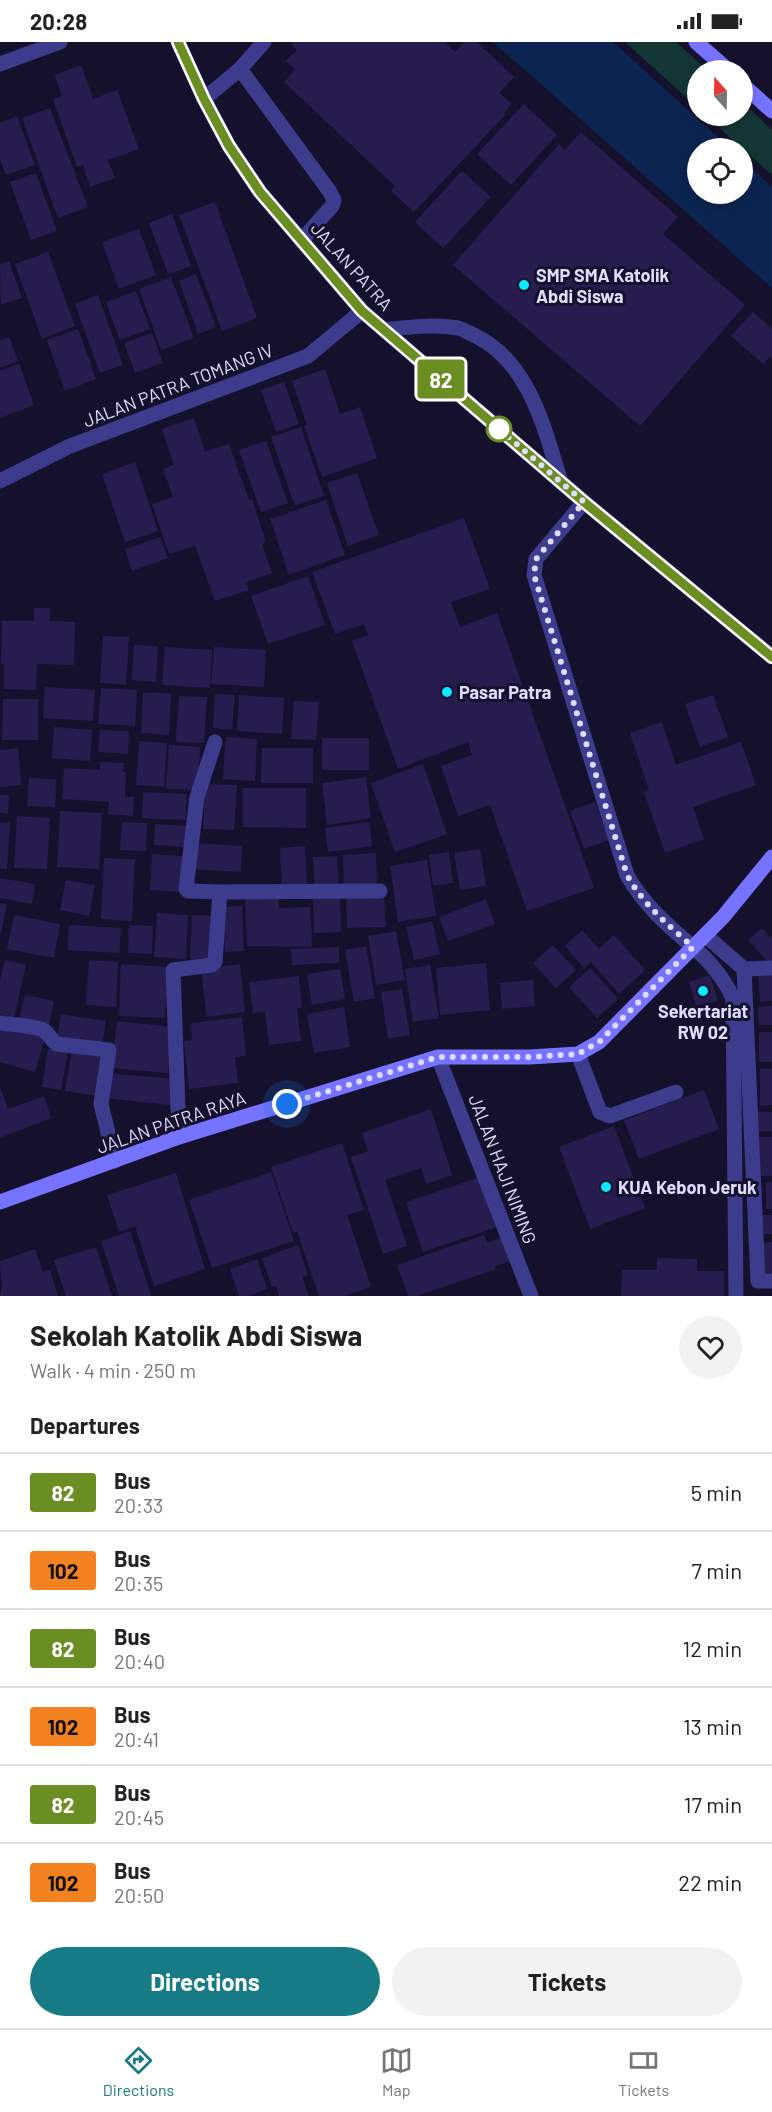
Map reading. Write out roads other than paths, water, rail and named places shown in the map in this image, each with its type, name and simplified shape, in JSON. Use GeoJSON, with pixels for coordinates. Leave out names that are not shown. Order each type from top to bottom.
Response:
{"type":"FeatureCollection","features":[{"type":"Feature","properties":{"kind":"street"},"geometry":{"type":"LineString","coordinates":[[0,64],[60,42]]}},
{"type":"Feature","properties":{"kind":"street","name":"JALAN PATRA"},"geometry":{"type":"LineString","coordinates":[[178,42],[229,146],[260,192],[362,311],[584,502],[772,657]]}},
{"type":"Feature","properties":{"kind":"street"},"geometry":{"type":"LineString","coordinates":[[696,42],[717,60]]}},
{"type":"Feature","properties":{"kind":"street"},"geometry":{"type":"LineString","coordinates":[[204,99],[240,69],[258,44]]}},
{"type":"Feature","properties":{"kind":"street"},"geometry":{"type":"LineString","coordinates":[[240,69],[334,200],[332,206],[302,241]]}},
{"type":"Feature","properties":{"kind":"street"},"geometry":{"type":"LineString","coordinates":[[753,94],[772,111]]}},
{"type":"Feature","properties":{"kind":"street","name":"JALAN PATRA TOMANG IV"},"geometry":{"type":"LineString","coordinates":[[0,481],[70,446],[308,356],[362,311]]}},
{"type":"Feature","properties":{"kind":"street"},"geometry":{"type":"LineString","coordinates":[[384,330],[421,326],[459,328],[490,343],[517,371],[539,412],[561,482]]}},
{"type":"Feature","properties":{"kind":"street"},"geometry":{"type":"LineString","coordinates":[[584,502],[536,559],[534,575],[627,875],[636,891],[665,922],[708,959],[726,982],[733,998],[736,1296]]}},
{"type":"Feature","properties":{"kind":"street"},"geometry":{"type":"LineString","coordinates":[[215,742],[197,797],[186,889],[188,891],[380,891]]}},
{"type":"Feature","properties":{"kind":"street","name":"JALAN PATRA RAYA"},"geometry":{"type":"LineString","coordinates":[[0,1202],[179,1137],[440,1063],[578,1054],[599,1042],[723,917],[772,857]]}},
{"type":"Feature","properties":{"kind":"street"},"geometry":{"type":"LineString","coordinates":[[179,1137],[173,970],[212,965],[215,962],[220,892]]}},
{"type":"Feature","properties":{"kind":"street"},"geometry":{"type":"LineString","coordinates":[[705,935],[744,969],[772,968]]}},
{"type":"Feature","properties":{"kind":"street"},"geometry":{"type":"LineString","coordinates":[[744,969],[758,1281],[772,1281]]}},
{"type":"Feature","properties":{"kind":"street"},"geometry":{"type":"LineString","coordinates":[[0,1023],[43,1030],[56,1044],[109,1050],[100,1104],[115,1161]]}},
{"type":"Feature","properties":{"kind":"street"},"geometry":{"type":"LineString","coordinates":[[578,1054],[600,1112],[605,1115],[610,1116],[676,1092]]}},
{"type":"Feature","properties":{"kind":"street","name":"JALAN HAJI NIMING"},"geometry":{"type":"LineString","coordinates":[[440,1063],[531,1296]]}},
{"type":"Feature","properties":{"kind":"water"},"geometry":{"type":"Polygon","coordinates":[[[493,42],[613,42],[687,109],[687,126],[706,126],[719,138],[687,138],[687,204],[753,204],[753,169],[772,187],[772,288],[493,42]]]}},
{"type":"Feature","properties":{"kind":"place","name":"SMP SMA Katolik Abdi Siswa"},"geometry":{"type":"Point","coordinates":[524,285]}},
{"type":"Feature","properties":{"kind":"place","name":"Pasar Patra"},"geometry":{"type":"Point","coordinates":[447,692]}},
{"type":"Feature","properties":{"kind":"place","name":"Sekertariat RW 02"},"geometry":{"type":"Point","coordinates":[703,991]}},
{"type":"Feature","properties":{"kind":"place","name":"KUA Kebon Jeruk"},"geometry":{"type":"Point","coordinates":[606,1187]}}]}
